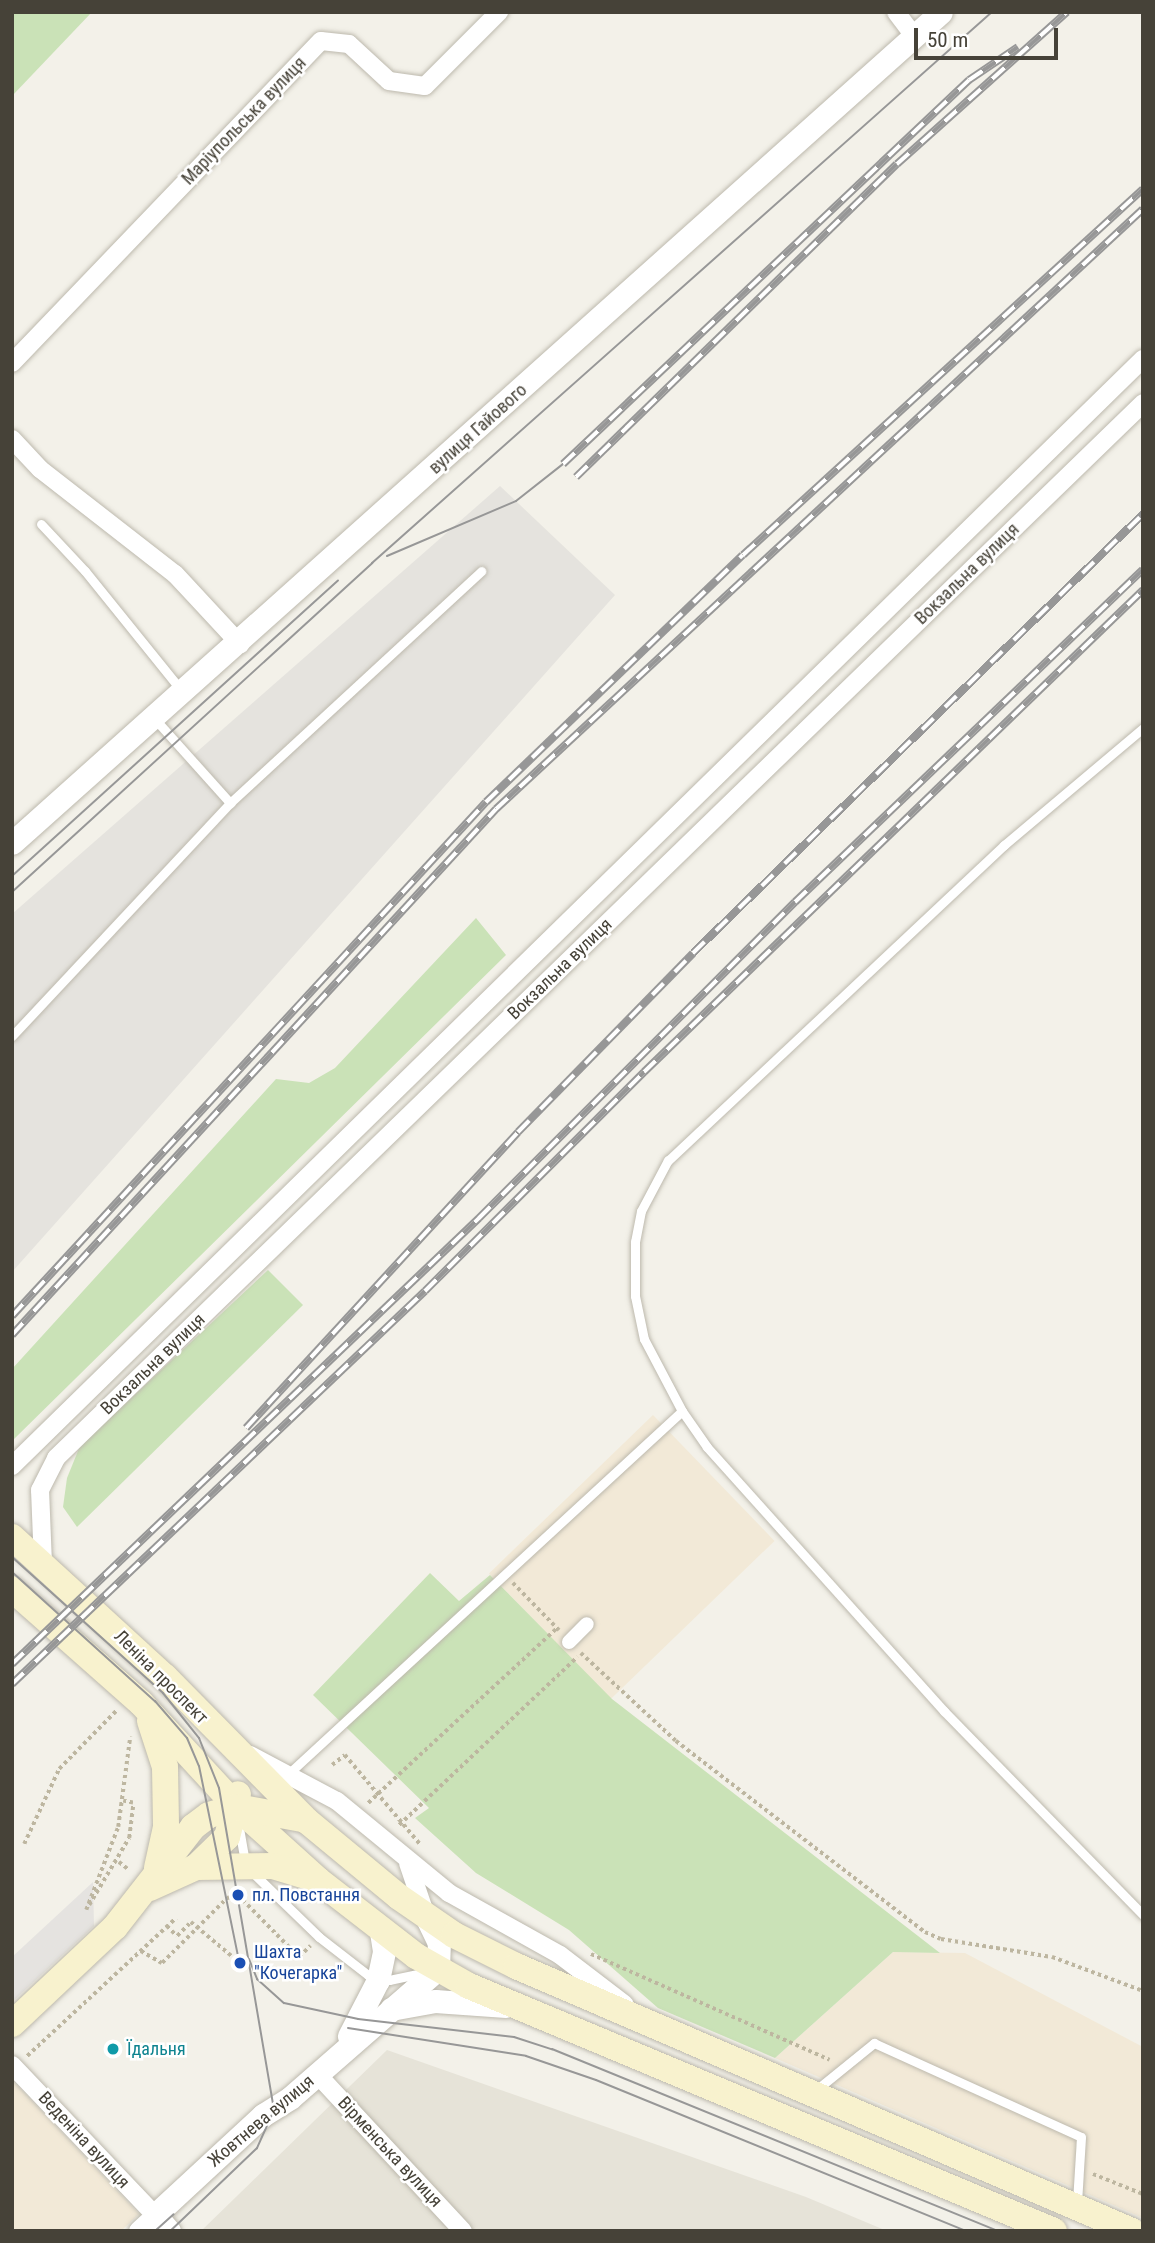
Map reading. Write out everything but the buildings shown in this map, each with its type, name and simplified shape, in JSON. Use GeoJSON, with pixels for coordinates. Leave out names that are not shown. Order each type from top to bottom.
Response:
{"type":"FeatureCollection","features":[{"type":"Feature","properties":{"kind":"main road","name":"Леніна проспект"},"geometry":{"type":"LineString","coordinates":[[12,1537],[165,1677],[229,1745],[273,1784],[307,1821],[426,1916],[480,1950],[1132,2231]]}},
{"type":"Feature","properties":{"kind":"main road","name":"Леніна проспект"},"geometry":{"type":"LineString","coordinates":[[12,1589],[127,1709],[157,1735],[165,1767],[163,1852],[149,1889]]}},
{"type":"Feature","properties":{"kind":"main road","name":"Леніна проспект"},"geometry":{"type":"LineString","coordinates":[[127,1709],[243,1803],[318,1880],[381,1932],[438,1969],[521,2008],[1054,2231]]}},
{"type":"Feature","properties":{"kind":"main road"},"geometry":{"type":"LineString","coordinates":[[149,1889],[196,1867],[228,1836],[243,1803],[229,1745]]}},
{"type":"Feature","properties":{"kind":"main road"},"geometry":{"type":"LineString","coordinates":[[12,2024],[149,1889],[193,1827],[209,1815],[243,1803],[307,1821]]}},
{"type":"Feature","properties":{"kind":"main road"},"geometry":{"type":"LineString","coordinates":[[196,1867],[273,1866],[318,1880]]}},
{"type":"Feature","properties":{"kind":"street","name":"Маріупольська вулиця"},"geometry":{"type":"LineString","coordinates":[[12,363],[321,41],[349,44],[389,81],[425,86],[499,12]]}},
{"type":"Feature","properties":{"kind":"street"},"geometry":{"type":"LineString","coordinates":[[896,12],[914,36]]}},
{"type":"Feature","properties":{"kind":"street","name":"вулиця Гайового"},"geometry":{"type":"LineString","coordinates":[[12,844],[240,644],[941,12]]}},
{"type":"Feature","properties":{"kind":"street","name":"Вокзальна вулиця"},"geometry":{"type":"LineString","coordinates":[[12,1466],[1143,359]]}},
{"type":"Feature","properties":{"kind":"street","name":"Вокзальна вулиця"},"geometry":{"type":"LineString","coordinates":[[43,1564],[40,1490],[56,1458],[1143,403]]}},
{"type":"Feature","properties":{"kind":"street"},"geometry":{"type":"LineString","coordinates":[[12,439],[40,469],[175,574],[240,644]]}},
{"type":"Feature","properties":{"kind":"street"},"geometry":{"type":"LineString","coordinates":[[569,1642],[587,1624]]}},
{"type":"Feature","properties":{"kind":"street"},"geometry":{"type":"LineString","coordinates":[[273,1784],[358,1815],[449,1893],[560,1955],[649,2024]]}},
{"type":"Feature","properties":{"kind":"street"},"geometry":{"type":"LineString","coordinates":[[405,1857],[426,1916],[439,1943],[438,1969]]}},
{"type":"Feature","properties":{"kind":"street"},"geometry":{"type":"LineString","coordinates":[[334,2058],[378,1980],[384,1951],[381,1932]]}},
{"type":"Feature","properties":{"kind":"street","name":"Жовтнева вулиця"},"geometry":{"type":"LineString","coordinates":[[154,2225],[263,2115],[317,2074],[385,2011],[438,1969]]}},
{"type":"Feature","properties":{"kind":"street"},"geometry":{"type":"LineString","coordinates":[[385,2011],[435,2001],[521,2008]]}},
{"type":"Feature","properties":{"kind":"street","name":"Веденіна вулиця"},"geometry":{"type":"LineString","coordinates":[[14,2066],[154,2225]]}},
{"type":"Feature","properties":{"kind":"street","name":"Вірменська вулиця"},"geometry":{"type":"LineString","coordinates":[[317,2074],[463,2231]]}},
{"type":"Feature","properties":{"kind":"lane"},"geometry":{"type":"LineString","coordinates":[[41,524],[85,571],[184,694]]}},
{"type":"Feature","properties":{"kind":"lane"},"geometry":{"type":"LineString","coordinates":[[12,1036],[230,803],[481,571]]}},
{"type":"Feature","properties":{"kind":"lane"},"geometry":{"type":"LineString","coordinates":[[155,719],[230,803]]}},
{"type":"Feature","properties":{"kind":"lane"},"geometry":{"type":"LineString","coordinates":[[1143,729],[1004,845],[668,1160],[641,1211],[635,1242],[635,1296],[644,1339],[682,1411],[707,1447],[944,1711],[1143,1914]]}},
{"type":"Feature","properties":{"kind":"lane"},"geometry":{"type":"LineString","coordinates":[[273,1784],[682,1411]]}},
{"type":"Feature","properties":{"kind":"lane"},"geometry":{"type":"LineString","coordinates":[[243,1803],[245,1865],[318,1937],[378,1980],[438,1969]]}},
{"type":"Feature","properties":{"kind":"lane"},"geometry":{"type":"LineString","coordinates":[[355,1966],[362,1986],[358,2019]]}},
{"type":"Feature","properties":{"kind":"lane"},"geometry":{"type":"LineString","coordinates":[[812,2094],[874,2043],[1081,2137],[1076,2208]]}},
{"type":"Feature","properties":{"kind":"path"},"geometry":{"type":"LineString","coordinates":[[505,1575],[569,1642],[676,1741],[925,1932],[941,1938],[1052,1957],[1143,1991]]}},
{"type":"Feature","properties":{"kind":"path"},"geometry":{"type":"LineString","coordinates":[[358,1815],[377,1793],[557,1628]]}},
{"type":"Feature","properties":{"kind":"path"},"geometry":{"type":"LineString","coordinates":[[382,1838],[581,1653]]}},
{"type":"Feature","properties":{"kind":"path"},"geometry":{"type":"LineString","coordinates":[[24,1844],[59,1769],[127,1709],[108,1700]]}},
{"type":"Feature","properties":{"kind":"path"},"geometry":{"type":"LineString","coordinates":[[123,1801],[134,1803],[129,1838],[118,1862],[86,1910],[110,1855],[123,1801],[129,1732]]}},
{"type":"Feature","properties":{"kind":"path"},"geometry":{"type":"LineString","coordinates":[[332,1765],[345,1755],[430,1854]]}},
{"type":"Feature","properties":{"kind":"path"},"geometry":{"type":"LineString","coordinates":[[118,1862],[128,1870]]}},
{"type":"Feature","properties":{"kind":"path"},"geometry":{"type":"LineString","coordinates":[[141,1951],[162,1963],[200,1929],[227,1898],[238,1895],[299,1957],[318,1937]]}},
{"type":"Feature","properties":{"kind":"path"},"geometry":{"type":"LineString","coordinates":[[14,2066],[176,1918]]}},
{"type":"Feature","properties":{"kind":"path"},"geometry":{"type":"LineString","coordinates":[[167,1927],[177,1936],[191,1922],[240,1963]]}},
{"type":"Feature","properties":{"kind":"path"},"geometry":{"type":"LineString","coordinates":[[582,1949],[845,2066]]}},
{"type":"Feature","properties":{"kind":"path"},"geometry":{"type":"LineString","coordinates":[[1080,2168],[1143,2194]]}},
{"type":"Feature","properties":{"kind":"shaded area"},"geometry":{"type":"Polygon","coordinates":[[[500,486],[615,595],[12,1272],[12,914],[500,486]]]}},
{"type":"Feature","properties":{"kind":"shaded area"},"geometry":{"type":"Polygon","coordinates":[[[653,1415],[775,1541],[611,1699],[489,1573],[653,1415]]]}},
{"type":"Feature","properties":{"kind":"shaded area"},"geometry":{"type":"Polygon","coordinates":[[[93,1882],[94,1926],[12,2002],[12,1957],[93,1882]]]}},
{"type":"Feature","properties":{"kind":"shaded area"},"geometry":{"type":"Polygon","coordinates":[[[893,1952],[965,1953],[1143,2047],[1143,2218],[775,2058],[893,1952]]]}},
{"type":"Feature","properties":{"kind":"shaded area"},"geometry":{"type":"Polygon","coordinates":[[[387,2050],[806,2197],[887,2231],[201,2231],[387,2050]]]}},
{"type":"Feature","properties":{"kind":"shaded area"},"geometry":{"type":"Polygon","coordinates":[[[12,2080],[139,2214],[121,2231],[12,2231],[12,2080]]]}},
{"type":"Feature","properties":{"kind":"green space"},"geometry":{"type":"Polygon","coordinates":[[[12,12],[92,12],[12,96],[12,12]]]}},
{"type":"Feature","properties":{"kind":"green space"},"geometry":{"type":"Polygon","coordinates":[[[476,918],[506,955],[12,1441],[12,1369],[276,1079],[309,1083],[335,1068],[476,918]]]}},
{"type":"Feature","properties":{"kind":"green space"},"geometry":{"type":"Polygon","coordinates":[[[268,1270],[303,1305],[77,1527],[63,1507],[67,1478],[80,1446],[268,1270]]]}},
{"type":"Feature","properties":{"kind":"green space"},"geometry":{"type":"Polygon","coordinates":[[[430,1573],[459,1601],[490,1575],[612,1699],[940,1953],[893,1952],[775,2058],[658,2008],[569,1930],[476,1873],[415,1818],[429,1808],[313,1695],[430,1573]]]}},
{"type":"Feature","properties":{"kind":"tram line"},"geometry":{"type":"LineString","coordinates":[[12,892],[372,563],[992,12]]}},
{"type":"Feature","properties":{"kind":"tram line"},"geometry":{"type":"LineString","coordinates":[[387,556],[516,501],[563,464]]}},
{"type":"Feature","properties":{"kind":"tram line"},"geometry":{"type":"LineString","coordinates":[[12,876],[338,580]]}},
{"type":"Feature","properties":{"kind":"tram line"},"geometry":{"type":"LineString","coordinates":[[12,1557],[163,1693],[199,1738],[219,1788],[274,2110],[257,2148],[170,2231]]}},
{"type":"Feature","properties":{"kind":"tram line"},"geometry":{"type":"LineString","coordinates":[[12,1572],[155,1701],[187,1738],[199,1766],[240,1966]]}},
{"type":"Feature","properties":{"kind":"tram line"},"geometry":{"type":"LineString","coordinates":[[249,1959],[257,1979],[284,2003],[358,2019],[514,2037],[552,2049],[998,2231]]}},
{"type":"Feature","properties":{"kind":"tram line"},"geometry":{"type":"LineString","coordinates":[[348,2028],[526,2056],[596,2080],[966,2231]]}},
{"type":"Feature","properties":{"kind":"tram line"},"geometry":{"type":"LineString","coordinates":[[155,2231],[174,2214]]}},
{"type":"Feature","properties":{"kind":"railway"},"geometry":{"type":"LineString","coordinates":[[576,477],[897,164],[1067,12]]}},
{"type":"Feature","properties":{"kind":"railway"},"geometry":{"type":"LineString","coordinates":[[563,464],[969,80],[1018,47]]}},
{"type":"Feature","properties":{"kind":"railway"},"geometry":{"type":"LineString","coordinates":[[12,1316],[486,802],[743,555],[1143,189]]}},
{"type":"Feature","properties":{"kind":"railway"},"geometry":{"type":"LineString","coordinates":[[12,1335],[496,809],[1143,209]]}},
{"type":"Feature","properties":{"kind":"railway"},"geometry":{"type":"LineString","coordinates":[[246,1428],[518,1132],[693,953],[1143,514]]}},
{"type":"Feature","properties":{"kind":"railway"},"geometry":{"type":"LineString","coordinates":[[12,1664],[479,1218],[795,902],[1143,570]]}},
{"type":"Feature","properties":{"kind":"railway"},"geometry":{"type":"LineString","coordinates":[[12,1684],[425,1291],[644,1072],[1143,590]]}},
{"type":"Feature","properties":{"kind":"place","name":"пл. Повстання"},"geometry":{"type":"Point","coordinates":[238,1895]}},
{"type":"Feature","properties":{"kind":"place","name":"Шахта \"Кочегарка\""},"geometry":{"type":"Point","coordinates":[240,1963]}},
{"type":"Feature","properties":{"kind":"place","name":"Їдальня"},"geometry":{"type":"Point","coordinates":[113,2049]}}]}
